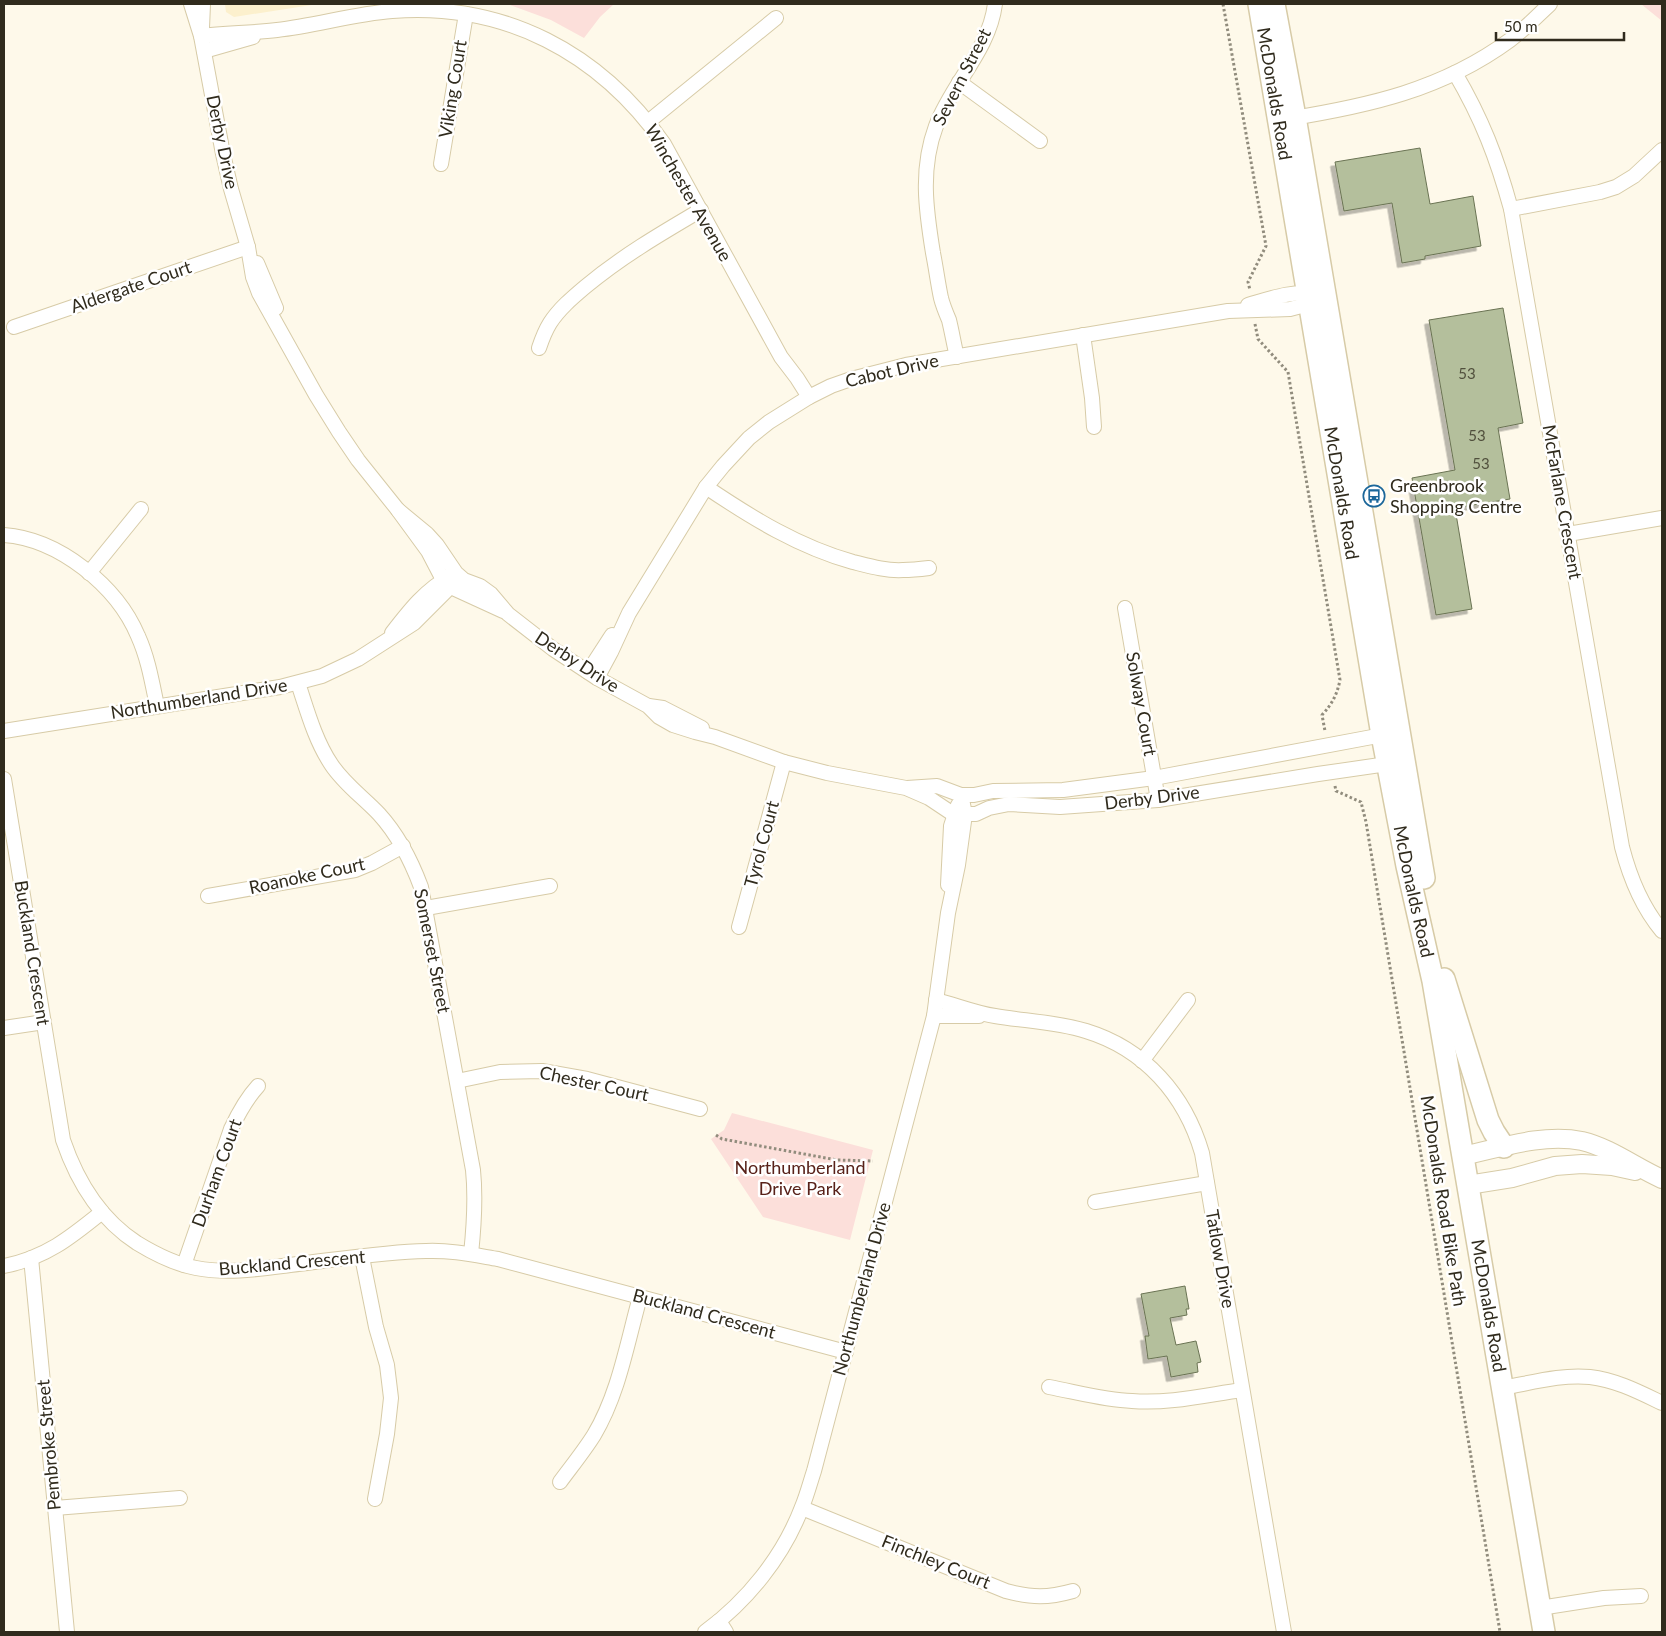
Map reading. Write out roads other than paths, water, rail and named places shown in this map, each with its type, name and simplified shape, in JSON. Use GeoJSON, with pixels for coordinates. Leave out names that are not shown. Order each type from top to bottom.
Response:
{"type":"FeatureCollection","features":[{"type":"Feature","properties":{"kind":"main road","name":"McDonalds Road"},"geometry":{"type":"LineString","coordinates":[[1260,4],[1287,118]]}},
{"type":"Feature","properties":{"kind":"main road","name":"McDonalds Road"},"geometry":{"type":"LineString","coordinates":[[1274,4],[1287,118],[1314,297],[1396,763],[1407,866],[1433,981],[1544,1632]]}},
{"type":"Feature","properties":{"kind":"main road","name":"McDonalds Road"},"geometry":{"type":"LineString","coordinates":[[1396,763],[1424,883],[1433,981]]}},
{"type":"Feature","properties":{"kind":"main road"},"geometry":{"type":"LineString","coordinates":[[1428,929],[1488,1120],[1504,1147]]}},
{"type":"Feature","properties":{"kind":"street","name":"Derby Drive"},"geometry":{"type":"LineString","coordinates":[[190,4],[201,36],[223,154],[248,247],[265,281],[287,342],[316,395],[358,460],[428,551],[440,574],[450,580],[464,580],[480,586],[491,594],[508,614],[553,649],[592,675],[648,706],[670,711],[698,725],[714,736],[784,762],[827,774],[906,788],[929,798],[950,812],[960,814],[976,814],[989,808],[1009,804],[1060,807],[1158,800],[1396,763]]}},
{"type":"Feature","properties":{"kind":"street","name":"Derby Drive"},"geometry":{"type":"LineString","coordinates":[[201,36],[203,4]]}},
{"type":"Feature","properties":{"kind":"street","name":"Severn Street"},"geometry":{"type":"LineString","coordinates":[[952,358],[941,322],[941,298],[927,216],[925,170],[936,126],[945,106],[982,44],[990,26],[995,4]]}},
{"type":"Feature","properties":{"kind":"street"},"geometry":{"type":"LineString","coordinates":[[1287,118],[1378,101],[1427,86],[1455,74],[1511,39],[1550,4]]}},
{"type":"Feature","properties":{"kind":"street","name":"Winchester Avenue"},"geometry":{"type":"LineString","coordinates":[[201,36],[277,30],[390,11],[439,11],[466,14],[512,26],[557,45],[605,78],[648,122],[664,144],[781,357],[789,382],[804,400]]}},
{"type":"Feature","properties":{"kind":"street","name":"Viking Court"},"geometry":{"type":"LineString","coordinates":[[441,164],[466,14]]}},
{"type":"Feature","properties":{"kind":"street"},"geometry":{"type":"LineString","coordinates":[[648,122],[776,18]]}},
{"type":"Feature","properties":{"kind":"street","name":"Winchester Avenue"},"geometry":{"type":"LineString","coordinates":[[204,51],[277,30]]}},
{"type":"Feature","properties":{"kind":"street","name":"McFarlane Crescent"},"geometry":{"type":"LineString","coordinates":[[1455,74],[1469,97],[1495,155],[1511,209],[1622,847],[1633,884],[1643,904],[1662,931]]}},
{"type":"Feature","properties":{"kind":"street"},"geometry":{"type":"LineString","coordinates":[[960,82],[1040,141]]}},
{"type":"Feature","properties":{"kind":"street"},"geometry":{"type":"LineString","coordinates":[[1511,209],[1600,192],[1616,187],[1634,176],[1662,150]]}},
{"type":"Feature","properties":{"kind":"street"},"geometry":{"type":"LineString","coordinates":[[539,348],[550,323],[560,310],[578,293],[624,257],[701,210]]}},
{"type":"Feature","properties":{"kind":"street","name":"Aldergate Court"},"geometry":{"type":"LineString","coordinates":[[14,327],[248,247]]}},
{"type":"Feature","properties":{"kind":"street","name":"Cabot Drive"},"geometry":{"type":"LineString","coordinates":[[592,675],[612,652],[629,613],[706,487],[749,438],[769,422],[804,400],[831,386],[875,372],[1228,311],[1290,309],[1314,297]]}},
{"type":"Feature","properties":{"kind":"street"},"geometry":{"type":"LineString","coordinates":[[1083,335],[1094,427]]}},
{"type":"Feature","properties":{"kind":"street"},"geometry":{"type":"LineString","coordinates":[[706,487],[773,530],[808,547],[837,557],[885,569],[930,568]]}},
{"type":"Feature","properties":{"kind":"street"},"geometry":{"type":"LineString","coordinates":[[89,573],[141,509]]}},
{"type":"Feature","properties":{"kind":"street"},"geometry":{"type":"LineString","coordinates":[[1568,534],[1662,518]]}},
{"type":"Feature","properties":{"kind":"street"},"geometry":{"type":"LineString","coordinates":[[4,535],[24,538],[63,554],[89,573],[115,599],[137,634],[151,674],[157,706]]}},
{"type":"Feature","properties":{"kind":"street","name":"Northumberland Drive"},"geometry":{"type":"LineString","coordinates":[[4,731],[298,682],[341,668],[385,642],[405,615],[434,586],[450,580]]}},
{"type":"Feature","properties":{"kind":"street","name":"Solway Court"},"geometry":{"type":"LineString","coordinates":[[1125,608],[1158,800]]}},
{"type":"Feature","properties":{"kind":"street","name":"Somerset Street"},"geometry":{"type":"LineString","coordinates":[[298,682],[312,726],[331,764],[346,783],[380,815],[403,846],[415,871],[426,908],[473,1170],[475,1190],[471,1254]]}},
{"type":"Feature","properties":{"kind":"street","name":"Derby Drive"},"geometry":{"type":"LineString","coordinates":[[906,788],[937,786],[961,795],[974,795],[993,790],[1064,790],[1154,778],[1391,733]]}},
{"type":"Feature","properties":{"kind":"street","name":"Tyrol Court"},"geometry":{"type":"LineString","coordinates":[[740,927],[784,762]]}},
{"type":"Feature","properties":{"kind":"street","name":"Buckland Crescent"},"geometry":{"type":"LineString","coordinates":[[4,779],[63,1140],[79,1178],[102,1212],[114,1226],[143,1246],[166,1259],[184,1265],[212,1270],[240,1271],[427,1251],[471,1254],[846,1352]]}},
{"type":"Feature","properties":{"kind":"street","name":"Northumberland Drive"},"geometry":{"type":"LineString","coordinates":[[706,1632],[723,1627],[737,1605],[759,1581],[777,1556],[802,1508],[814,1470],[934,1016],[948,913],[958,865],[961,795]]}},
{"type":"Feature","properties":{"kind":"street","name":"Roanoke Court"},"geometry":{"type":"LineString","coordinates":[[208,896],[355,870],[403,846]]}},
{"type":"Feature","properties":{"kind":"street"},"geometry":{"type":"LineString","coordinates":[[426,908],[550,886]]}},
{"type":"Feature","properties":{"kind":"street","name":"Tatlow Drive"},"geometry":{"type":"LineString","coordinates":[[936,1000],[992,1016],[1085,1031],[1121,1046],[1142,1060],[1158,1075],[1182,1105],[1197,1139],[1207,1183],[1284,1632]]}},
{"type":"Feature","properties":{"kind":"street"},"geometry":{"type":"LineString","coordinates":[[1142,1060],[1188,1000]]}},
{"type":"Feature","properties":{"kind":"street","name":"Tatlow Drive"},"geometry":{"type":"LineString","coordinates":[[934,1016],[992,1016]]}},
{"type":"Feature","properties":{"kind":"street"},"geometry":{"type":"LineString","coordinates":[[4,1028],[44,1022]]}},
{"type":"Feature","properties":{"kind":"street","name":"Chester Court"},"geometry":{"type":"LineString","coordinates":[[457,1081],[500,1072],[542,1071],[587,1079],[700,1109]]}},
{"type":"Feature","properties":{"kind":"street","name":"Durham Court"},"geometry":{"type":"LineString","coordinates":[[184,1265],[231,1129],[247,1098],[258,1086]]}},
{"type":"Feature","properties":{"kind":"street"},"geometry":{"type":"LineString","coordinates":[[1463,1156],[1526,1142],[1556,1139],[1582,1141],[1616,1154],[1658,1177]]}},
{"type":"Feature","properties":{"kind":"street"},"geometry":{"type":"LineString","coordinates":[[1468,1185],[1512,1178],[1555,1166],[1582,1164],[1612,1166],[1658,1177]]}},
{"type":"Feature","properties":{"kind":"street"},"geometry":{"type":"LineString","coordinates":[[1095,1202],[1207,1183]]}},
{"type":"Feature","properties":{"kind":"street"},"geometry":{"type":"LineString","coordinates":[[4,1266],[31,1258],[54,1248],[72,1237],[102,1212]]}},
{"type":"Feature","properties":{"kind":"street"},"geometry":{"type":"LineString","coordinates":[[362,1257],[376,1327],[387,1365],[391,1398],[387,1434],[375,1499]]}},
{"type":"Feature","properties":{"kind":"street","name":"Pembroke Street"},"geometry":{"type":"LineString","coordinates":[[31,1258],[67,1632]]}},
{"type":"Feature","properties":{"kind":"street"},"geometry":{"type":"LineString","coordinates":[[560,1482],[593,1436],[610,1402],[618,1380],[640,1297]]}},
{"type":"Feature","properties":{"kind":"street"},"geometry":{"type":"LineString","coordinates":[[1502,1388],[1574,1376],[1591,1377],[1623,1386],[1662,1403]]}},
{"type":"Feature","properties":{"kind":"street"},"geometry":{"type":"LineString","coordinates":[[1049,1387],[1133,1402],[1185,1399],[1242,1390]]}},
{"type":"Feature","properties":{"kind":"street"},"geometry":{"type":"LineString","coordinates":[[55,1508],[180,1498]]}},
{"type":"Feature","properties":{"kind":"street","name":"Finchley Court"},"geometry":{"type":"LineString","coordinates":[[802,1508],[1006,1591],[1034,1597],[1047,1597],[1074,1591]]}},
{"type":"Feature","properties":{"kind":"street"},"geometry":{"type":"LineString","coordinates":[[1540,1608],[1604,1598],[1641,1596]]}},
{"type":"Feature","properties":{"kind":"place","name":"Greenbrook Shopping Centre"},"geometry":{"type":"Point","coordinates":[1374,496]}},
{"type":"Feature","properties":{"kind":"park label","name":"Northumberland Drive Park"},"geometry":{"type":"Point","coordinates":[800,1178]}}]}
